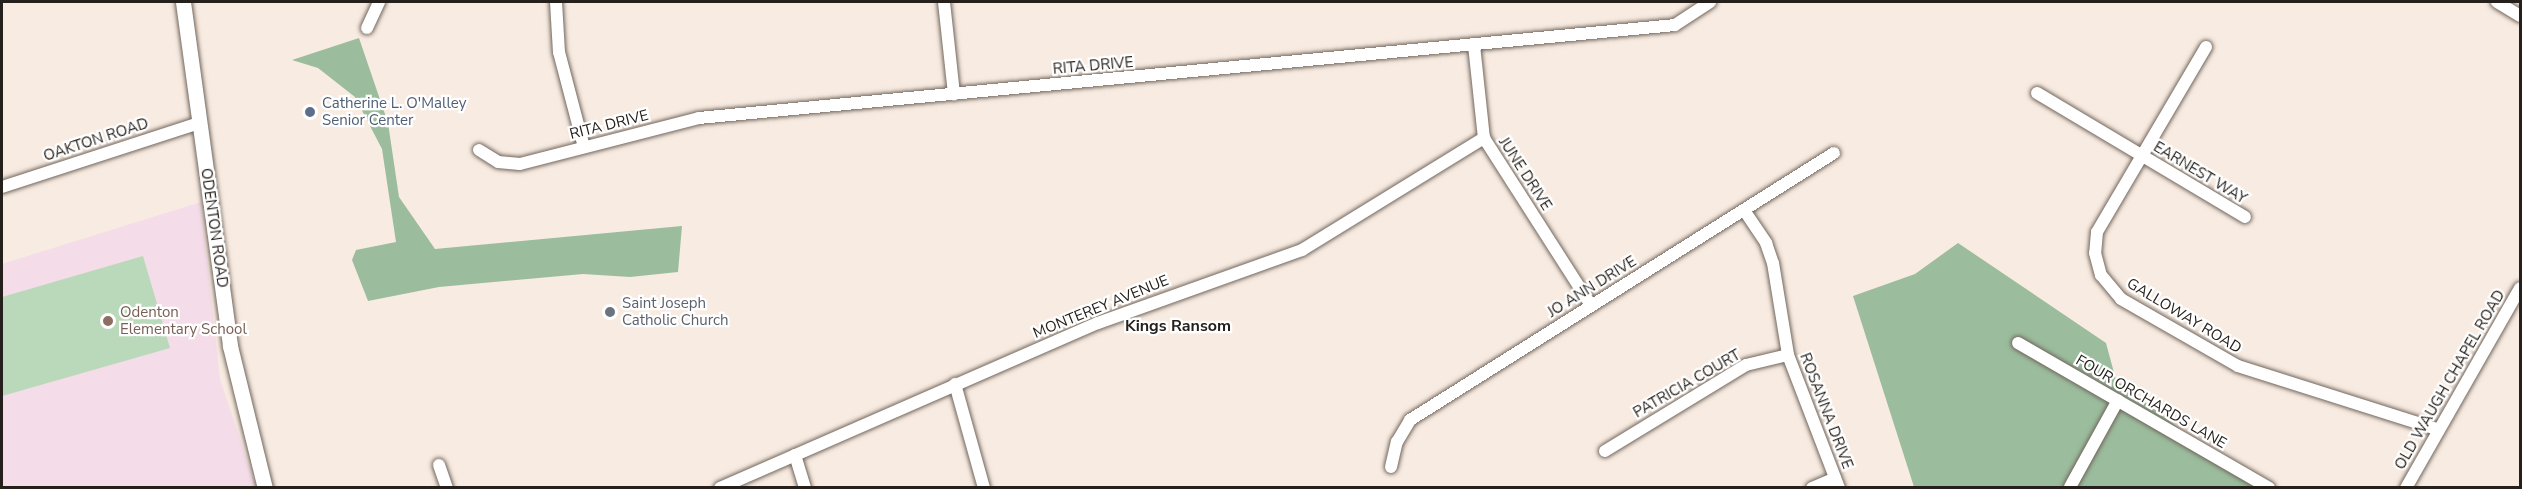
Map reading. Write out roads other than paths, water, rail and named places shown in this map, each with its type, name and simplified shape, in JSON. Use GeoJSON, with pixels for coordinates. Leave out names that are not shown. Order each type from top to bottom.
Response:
{"type":"FeatureCollection","features":[{"type":"Feature","properties":{"kind":"street","name":"ODENTON ROAD"},"geometry":{"type":"LineString","coordinates":[[183,2],[230,346],[266,488]]}},
{"type":"Feature","properties":{"kind":"street"},"geometry":{"type":"LineString","coordinates":[[367,28],[380,2]]}},
{"type":"Feature","properties":{"kind":"street"},"geometry":{"type":"LineString","coordinates":[[556,2],[559,52],[584,147]]}},
{"type":"Feature","properties":{"kind":"street"},"geometry":{"type":"LineString","coordinates":[[944,2],[954,94]]}},
{"type":"Feature","properties":{"kind":"street","name":"RITA DRIVE"},"geometry":{"type":"LineString","coordinates":[[479,150],[498,162],[520,164],[699,118],[1675,25],[1710,2]]}},
{"type":"Feature","properties":{"kind":"street"},"geometry":{"type":"LineString","coordinates":[[2497,2],[2520,16]]}},
{"type":"Feature","properties":{"kind":"street","name":"JUNE DRIVE"},"geometry":{"type":"LineString","coordinates":[[1474,45],[1484,138],[1591,305]]}},
{"type":"Feature","properties":{"kind":"street","name":"GALLOWAY ROAD"},"geometry":{"type":"LineString","coordinates":[[2206,46],[2140,155],[2094,243],[2101,275],[2121,299],[2238,366],[2437,429]]}},
{"type":"Feature","properties":{"kind":"street","name":"EARNEST WAY"},"geometry":{"type":"LineString","coordinates":[[2037,93],[2245,217]]}},
{"type":"Feature","properties":{"kind":"street","name":"OAKTON ROAD"},"geometry":{"type":"LineString","coordinates":[[2,187],[199,123]]}},
{"type":"Feature","properties":{"kind":"street","name":"MONTEREY AVENUE"},"geometry":{"type":"LineString","coordinates":[[720,488],[955,384],[1163,297],[1302,250],[1484,138]]}},
{"type":"Feature","properties":{"kind":"street","name":"JO ANN DRIVE"},"geometry":{"type":"LineString","coordinates":[[1392,467],[1397,442],[1410,420],[1834,153]]}},
{"type":"Feature","properties":{"kind":"street","name":"ROSANNA DRIVE"},"geometry":{"type":"LineString","coordinates":[[1744,210],[1766,243],[1773,263],[1788,355],[1837,483]]}},
{"type":"Feature","properties":{"kind":"street","name":"OLD WAUGH CHAPEL ROAD"},"geometry":{"type":"LineString","coordinates":[[2406,488],[2437,429],[2520,288]]}},
{"type":"Feature","properties":{"kind":"street","name":"FOUR ORCHARDS LANE"},"geometry":{"type":"LineString","coordinates":[[2019,343],[2269,488]]}},
{"type":"Feature","properties":{"kind":"street","name":"PATRICIA COURT"},"geometry":{"type":"LineString","coordinates":[[1605,451],[1746,365],[1788,355]]}},
{"type":"Feature","properties":{"kind":"street"},"geometry":{"type":"LineString","coordinates":[[955,384],[984,488]]}},
{"type":"Feature","properties":{"kind":"street"},"geometry":{"type":"LineString","coordinates":[[2070,487],[2118,400]]}},
{"type":"Feature","properties":{"kind":"street"},"geometry":{"type":"LineString","coordinates":[[795,455],[805,488]]}},
{"type":"Feature","properties":{"kind":"street"},"geometry":{"type":"LineString","coordinates":[[439,465],[447,488]]}},
{"type":"Feature","properties":{"kind":"street"},"geometry":{"type":"LineString","coordinates":[[1812,488],[1837,483]]}},
{"type":"Feature","properties":{"kind":"place","name":"Catherine L. O'Malley Senior Center"},"geometry":{"type":"Point","coordinates":[310,112]}},
{"type":"Feature","properties":{"kind":"place","name":"Saint Joseph Catholic Church"},"geometry":{"type":"Point","coordinates":[610,312]}},
{"type":"Feature","properties":{"kind":"place","name":"Odenton Elementary School"},"geometry":{"type":"Point","coordinates":[108,321]}},
{"type":"Feature","properties":{"kind":"district","name":"Kings Ransom"},"geometry":{"type":"Point","coordinates":[1178,326]}}]}
